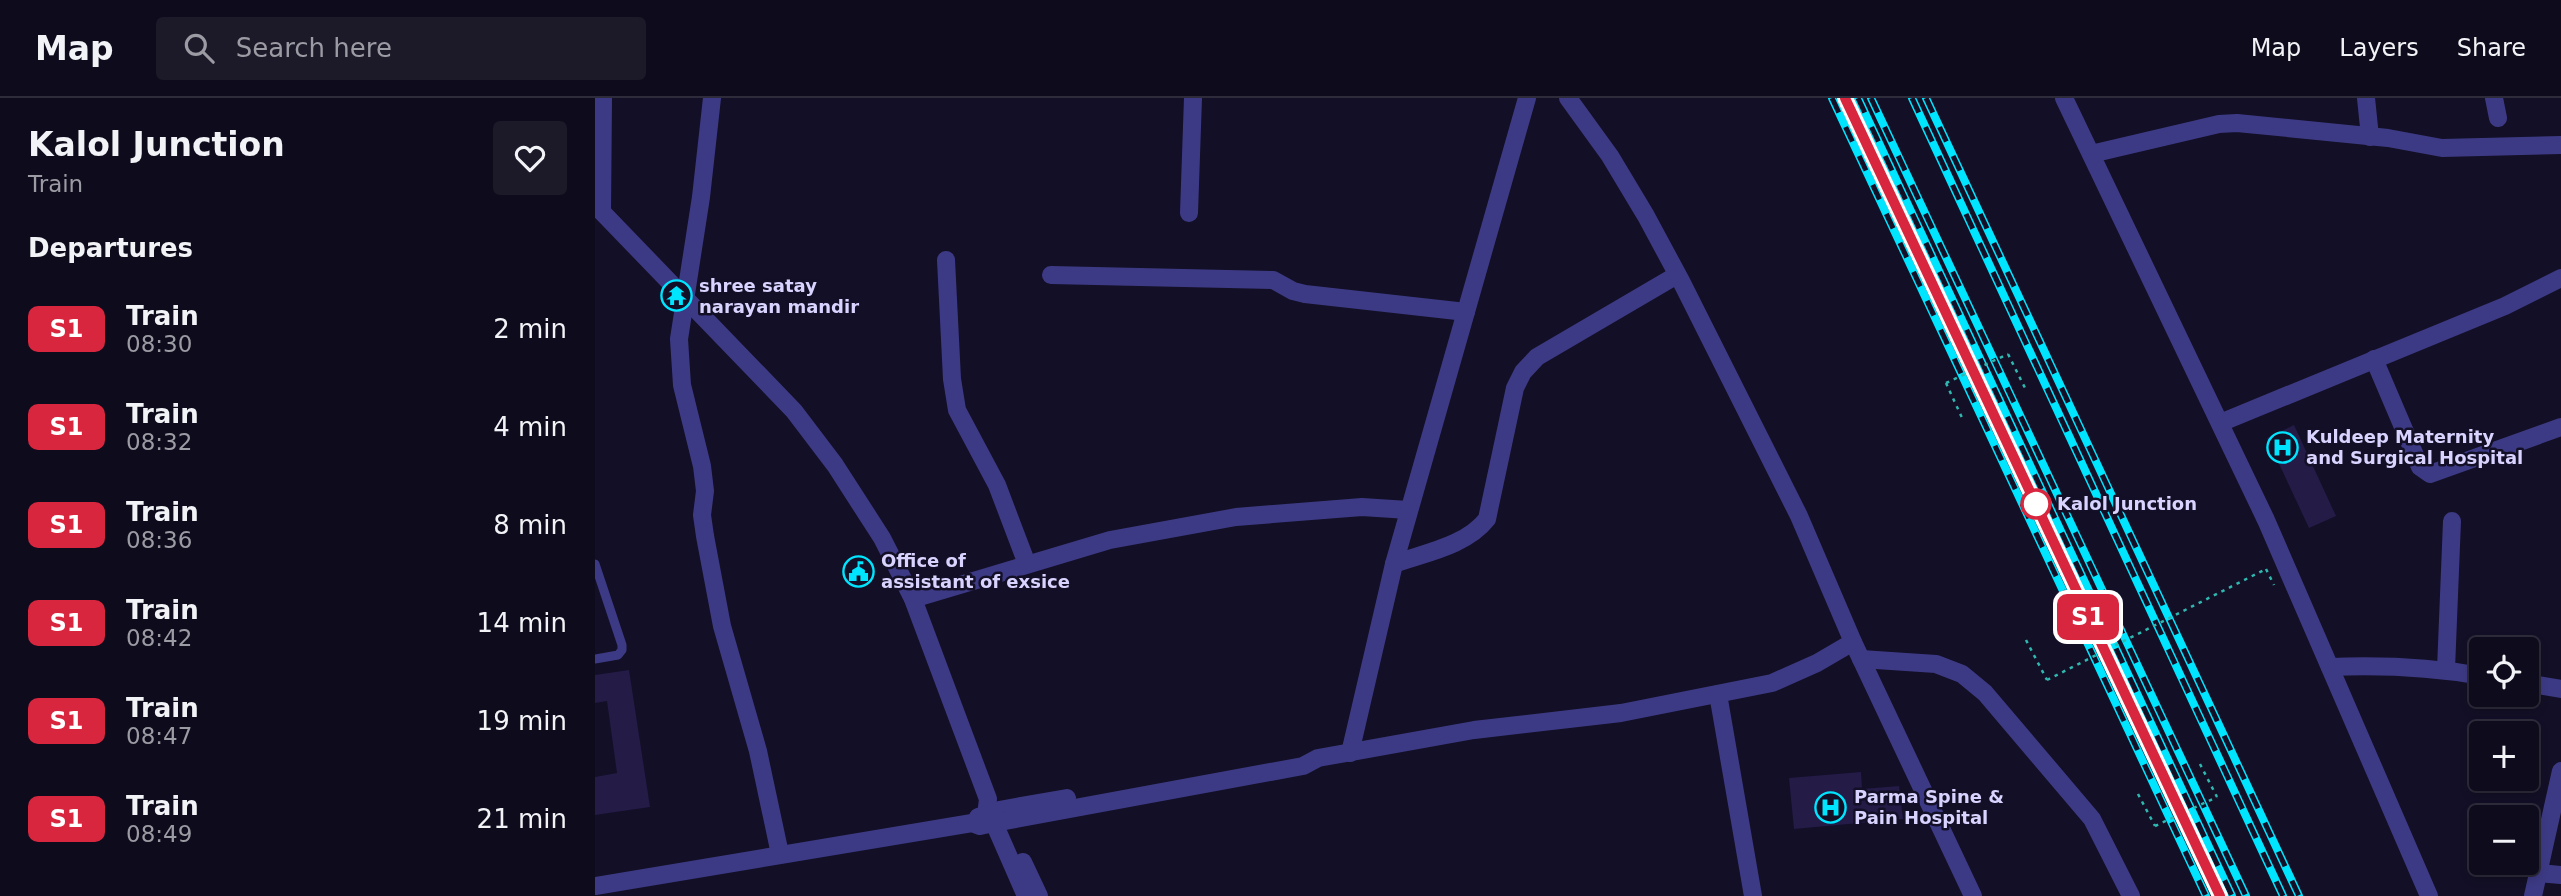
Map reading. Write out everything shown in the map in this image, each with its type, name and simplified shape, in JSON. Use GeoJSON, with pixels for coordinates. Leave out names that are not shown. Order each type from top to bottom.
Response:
{"type":"FeatureCollection","features":[{"type":"Feature","properties":{"kind":"street"},"geometry":{"type":"LineString","coordinates":[[603,98],[599,220],[687,300],[794,411],[835,465],[882,538],[913,599],[1025,896]]}},
{"type":"Feature","properties":{"kind":"street"},"geometry":{"type":"LineString","coordinates":[[712,98],[687,300],[679,339],[682,384],[702,466],[705,491],[702,516],[722,626],[758,751],[780,854]]}},
{"type":"Feature","properties":{"kind":"street"},"geometry":{"type":"LineString","coordinates":[[1189,213],[1193,98]]}},
{"type":"Feature","properties":{"kind":"street"},"geometry":{"type":"LineString","coordinates":[[1350,753],[1408,510],[1527,98]]}},
{"type":"Feature","properties":{"kind":"street"},"geometry":{"type":"LineString","coordinates":[[1568,98],[1610,156],[1677,275],[1799,516],[1857,650],[1973,896]]}},
{"type":"Feature","properties":{"kind":"street"},"geometry":{"type":"LineString","coordinates":[[2064,98],[2266,520],[2429,896]]}},
{"type":"Feature","properties":{"kind":"street"},"geometry":{"type":"LineString","coordinates":[[2366,98],[2370,136]]}},
{"type":"Feature","properties":{"kind":"street"},"geometry":{"type":"LineString","coordinates":[[2494,98],[2498,118]]}},
{"type":"Feature","properties":{"kind":"street"},"geometry":{"type":"LineString","coordinates":[[2091,154],[2218,124],[2237,123],[2370,136],[2442,148],[2561,145]]}},
{"type":"Feature","properties":{"kind":"street"},"geometry":{"type":"LineString","coordinates":[[946,260],[952,379],[957,410],[997,485],[1027,564]]}},
{"type":"Feature","properties":{"kind":"street"},"geometry":{"type":"LineString","coordinates":[[1051,275],[1273,280],[1293,291],[1325,298],[1466,312]]}},
{"type":"Feature","properties":{"kind":"street"},"geometry":{"type":"LineString","coordinates":[[1394,564],[1466,538],[1478,530],[1487,519],[1515,388],[1523,372],[1537,357],[1677,275]]}},
{"type":"Feature","properties":{"kind":"street"},"geometry":{"type":"LineString","coordinates":[[2220,423],[2505,306],[2561,278]]}},
{"type":"Feature","properties":{"kind":"street"},"geometry":{"type":"LineString","coordinates":[[2374,359],[2420,467],[2430,474],[2561,427]]}},
{"type":"Feature","properties":{"kind":"street"},"geometry":{"type":"LineString","coordinates":[[913,599],[1110,540],[1236,517],[1362,506],[1408,510]]}},
{"type":"Feature","properties":{"kind":"street"},"geometry":{"type":"LineString","coordinates":[[2446,670],[2452,521]]}},
{"type":"Feature","properties":{"kind":"street"},"geometry":{"type":"LineString","coordinates":[[595,886],[972,823],[980,826],[995,813],[1303,766],[1318,758],[1473,730],[1621,713],[1772,683],[1817,663],[1857,650],[1936,664],[1962,674],[1985,693],[2092,819],[2131,896]]}},
{"type":"Feature","properties":{"kind":"street"},"geometry":{"type":"LineString","coordinates":[[2330,667],[2380,665],[2469,674]]}},
{"type":"Feature","properties":{"kind":"street"},"geometry":{"type":"LineString","coordinates":[[2539,685],[2561,689]]}},
{"type":"Feature","properties":{"kind":"street"},"geometry":{"type":"LineString","coordinates":[[1718,694],[1752,896]]}},
{"type":"Feature","properties":{"kind":"street"},"geometry":{"type":"LineString","coordinates":[[2561,772],[2539,873],[2561,875]]}},
{"type":"Feature","properties":{"kind":"street"},"geometry":{"type":"LineString","coordinates":[[995,813],[1039,896]]}},
{"type":"Feature","properties":{"kind":"street"},"geometry":{"type":"LineString","coordinates":[[2533,896],[2538,875]]}},
{"type":"Feature","properties":{"kind":"lane"},"geometry":{"type":"LineString","coordinates":[[595,564],[622,645],[618,655],[595,659]]}},
{"type":"Feature","properties":{"kind":"path"},"geometry":{"type":"LineString","coordinates":[[1963,420],[1946,383],[2008,354],[2027,392]]}},
{"type":"Feature","properties":{"kind":"path"},"geometry":{"type":"LineString","coordinates":[[2026,640],[2047,680],[2266,569]]}},
{"type":"Feature","properties":{"kind":"path"},"geometry":{"type":"LineString","coordinates":[[2138,794],[2154,826],[2217,797],[2200,764]]}},
{"type":"Feature","properties":{"kind":"building"},"geometry":{"type":"Polygon","coordinates":[[[2294,425],[2336,516],[2309,528],[2267,438],[2294,425]]]}},
{"type":"Feature","properties":{"kind":"building"},"geometry":{"type":"Polygon","coordinates":[[[629,670],[650,807],[595,815],[595,777],[617,773],[607,701],[595,703],[595,675],[629,670]]]}},
{"type":"Feature","properties":{"kind":"building"},"geometry":{"type":"Polygon","coordinates":[[[1861,772],[1862,789],[1899,786],[1903,819],[1794,829],[1789,778],[1861,772]]]}},
{"type":"Feature","properties":{"kind":"railway"},"geometry":{"type":"LineString","coordinates":[[1832,98],[2206,896]]}},
{"type":"Feature","properties":{"kind":"railway"},"geometry":{"type":"LineString","coordinates":[[1845,98],[2220,896]]}},
{"type":"Feature","properties":{"kind":"railway"},"geometry":{"type":"LineString","coordinates":[[1858,98],[2232,896]]}},
{"type":"Feature","properties":{"kind":"railway"},"geometry":{"type":"LineString","coordinates":[[1871,98],[2246,896]]}},
{"type":"Feature","properties":{"kind":"railway"},"geometry":{"type":"LineString","coordinates":[[1912,98],[2283,896]]}},
{"type":"Feature","properties":{"kind":"railway"},"geometry":{"type":"LineString","coordinates":[[1926,98],[2299,896]]}},
{"type":"Feature","properties":{"kind":"train","name":"S1"},"geometry":{"type":"LineString","coordinates":[[1845,98],[2220,896]]}},
{"type":"Feature","properties":{"kind":"place","name":"shree satay narayan mandir"},"geometry":{"type":"Point","coordinates":[676,296]}},
{"type":"Feature","properties":{"kind":"place","name":"Kuldeep Maternity and Surgical Hospital"},"geometry":{"type":"Point","coordinates":[2283,447]}},
{"type":"Feature","properties":{"kind":"place","name":"Kalol Junction"},"geometry":{"type":"Point","coordinates":[2036,504]}},
{"type":"Feature","properties":{"kind":"place","name":"Office of assistant of exsice"},"geometry":{"type":"Point","coordinates":[858,571]}},
{"type":"Feature","properties":{"kind":"place","name":"Parma Spine & Pain Hospital"},"geometry":{"type":"Point","coordinates":[1831,807]}}]}
